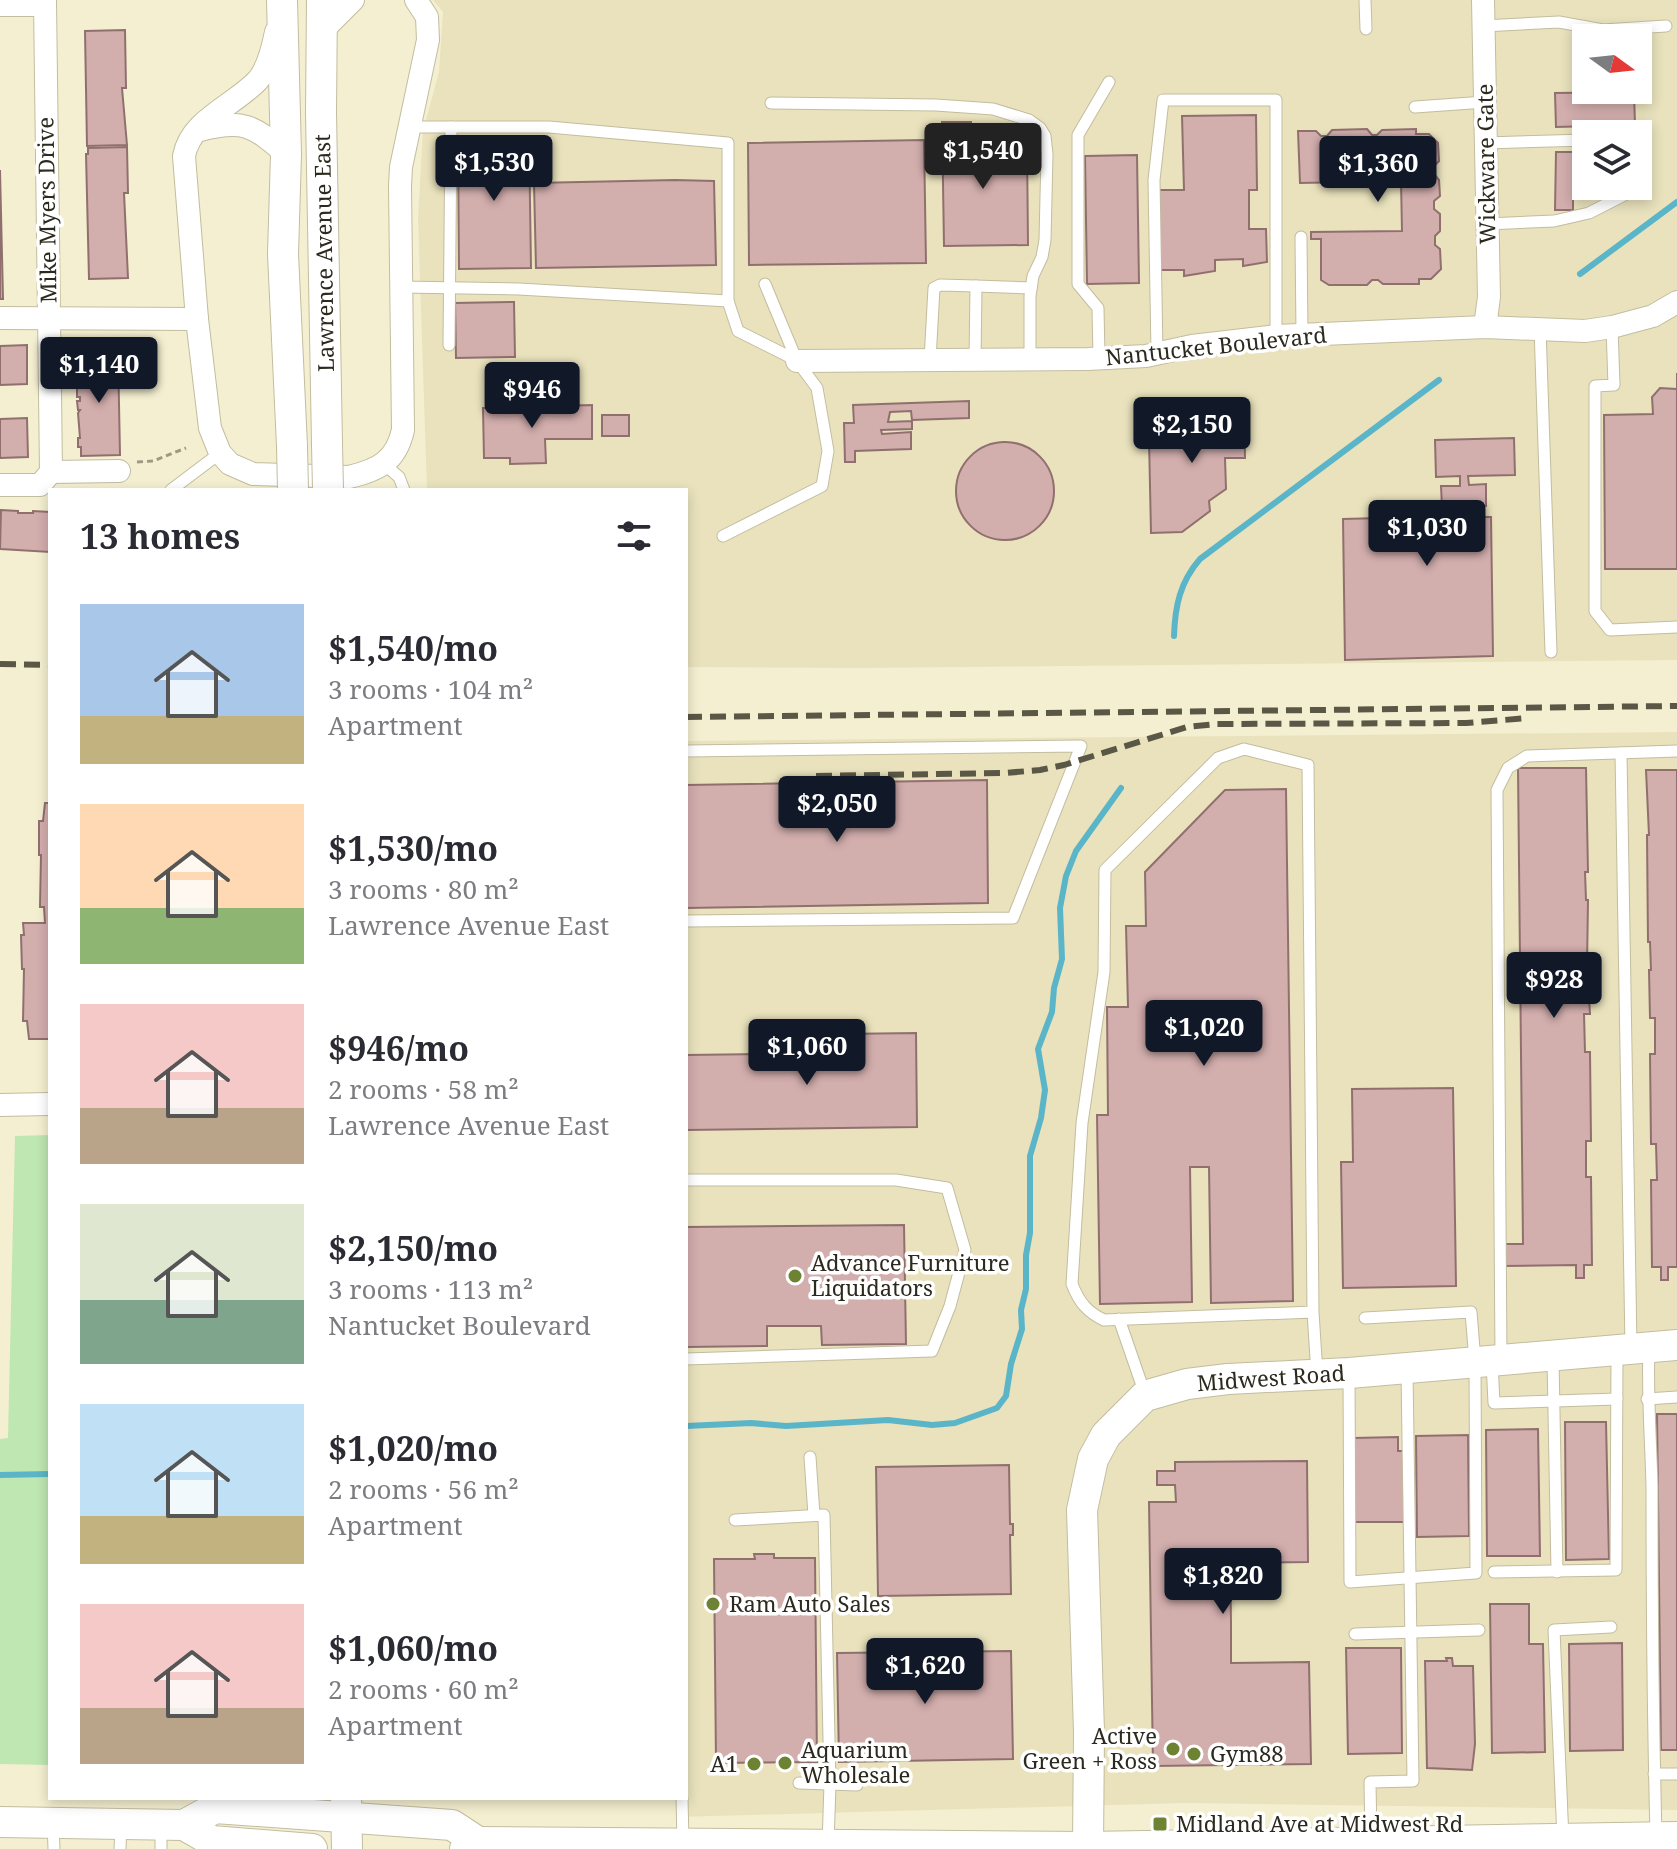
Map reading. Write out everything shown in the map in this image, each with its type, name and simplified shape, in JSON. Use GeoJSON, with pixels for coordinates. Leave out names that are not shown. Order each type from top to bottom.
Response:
{"type":"FeatureCollection","features":[{"type":"Feature","properties":{"kind":"main road","name":"Lawrence Avenue East"},"geometry":{"type":"LineString","coordinates":[[322,0],[328,488]]}},
{"type":"Feature","properties":{"kind":"main road","name":"Lawrence Avenue East"},"geometry":{"type":"LineString","coordinates":[[282,5],[286,154],[283,254],[293,488]]}},
{"type":"Feature","properties":{"kind":"main road","name":"Midwest Road"},"geometry":{"type":"LineString","coordinates":[[1103,1848],[1089,1732],[1082,1510],[1093,1459],[1106,1435],[1145,1396],[1187,1384],[1643,1347]]}},
{"type":"Feature","properties":{"kind":"main road"},"geometry":{"type":"LineString","coordinates":[[169,1833],[215,1808],[303,1806],[346,1807],[452,1825],[472,1846],[683,1844],[1103,1848],[1371,1842],[1460,1845],[1666,1837]]}},
{"type":"Feature","properties":{"kind":"main road"},"geometry":{"type":"LineString","coordinates":[[303,1806],[304,1849]]}},
{"type":"Feature","properties":{"kind":"main road"},"geometry":{"type":"LineString","coordinates":[[346,1807],[347,1849]]}},
{"type":"Feature","properties":{"kind":"main road"},"geometry":{"type":"LineString","coordinates":[[0,1822],[53,1836],[121,1837],[169,1833],[212,1841],[312,1849]]}},
{"type":"Feature","properties":{"kind":"street"},"geometry":{"type":"LineString","coordinates":[[323,30],[353,0]]}},
{"type":"Feature","properties":{"kind":"street"},"geometry":{"type":"LineString","coordinates":[[195,131],[184,156],[197,319],[210,428],[220,453],[230,464],[253,474],[349,477],[364,474],[384,464],[399,447],[403,430],[400,186],[428,40],[427,17],[416,0]]}},
{"type":"Feature","properties":{"kind":"street","name":"Wickware Gate"},"geometry":{"type":"LineString","coordinates":[[1483,0],[1489,297],[1485,327]]}},
{"type":"Feature","properties":{"kind":"street"},"geometry":{"type":"LineString","coordinates":[[0,5],[45,2]]}},
{"type":"Feature","properties":{"kind":"street","name":"Mike Myers Drive"},"geometry":{"type":"LineString","coordinates":[[45,2],[49,319],[197,319]]}},
{"type":"Feature","properties":{"kind":"street","name":"Lawrence Avenue East"},"geometry":{"type":"LineString","coordinates":[[195,131],[260,78],[272,49],[282,5]]}},
{"type":"Feature","properties":{"kind":"street","name":"Lawrence Avenue East"},"geometry":{"type":"LineString","coordinates":[[195,131],[220,125],[243,125],[260,131],[286,154]]}},
{"type":"Feature","properties":{"kind":"street","name":"Nantucket Boulevard"},"geometry":{"type":"LineString","coordinates":[[797,361],[1099,358],[1276,336],[1485,327],[1585,331],[1653,316],[1677,302]]}},
{"type":"Feature","properties":{"kind":"street"},"geometry":{"type":"LineString","coordinates":[[0,318],[49,319],[51,472],[40,485],[0,485]]}},
{"type":"Feature","properties":{"kind":"street"},"geometry":{"type":"LineString","coordinates":[[51,472],[119,471]]}},
{"type":"Feature","properties":{"kind":"street"},"geometry":{"type":"LineString","coordinates":[[0,1105],[48,1104]]}},
{"type":"Feature","properties":{"kind":"lane"},"geometry":{"type":"LineString","coordinates":[[1365,0],[1366,29]]}},
{"type":"Feature","properties":{"kind":"lane"},"geometry":{"type":"LineString","coordinates":[[1483,26],[1559,22],[1603,30],[1666,26]]}},
{"type":"Feature","properties":{"kind":"lane"},"geometry":{"type":"LineString","coordinates":[[1099,358],[1098,308],[1078,284],[1078,135],[1109,82]]}},
{"type":"Feature","properties":{"kind":"lane"},"geometry":{"type":"LineString","coordinates":[[1157,353],[1154,180],[1163,100],[1276,100],[1276,336]]}},
{"type":"Feature","properties":{"kind":"lane"},"geometry":{"type":"LineString","coordinates":[[1415,107],[1485,102]]}},
{"type":"Feature","properties":{"kind":"lane"},"geometry":{"type":"LineString","coordinates":[[771,103],[936,105],[993,109],[1029,120],[1040,128],[1045,136],[1047,154],[1045,240],[1031,288],[1030,359]]}},
{"type":"Feature","properties":{"kind":"lane"},"geometry":{"type":"LineString","coordinates":[[410,127],[549,127],[728,143],[728,301],[738,331],[797,361]]}},
{"type":"Feature","properties":{"kind":"lane"},"geometry":{"type":"LineString","coordinates":[[449,345],[451,127]]}},
{"type":"Feature","properties":{"kind":"lane"},"geometry":{"type":"LineString","coordinates":[[1485,143],[1572,140]]}},
{"type":"Feature","properties":{"kind":"lane"},"geometry":{"type":"LineString","coordinates":[[1487,224],[1554,221],[1589,213],[1614,200]]}},
{"type":"Feature","properties":{"kind":"lane"},"geometry":{"type":"LineString","coordinates":[[1301,237],[1302,335]]}},
{"type":"Feature","properties":{"kind":"lane"},"geometry":{"type":"LineString","coordinates":[[723,536],[822,486],[828,451],[817,388],[797,361],[765,284]]}},
{"type":"Feature","properties":{"kind":"lane"},"geometry":{"type":"LineString","coordinates":[[930,360],[934,288],[940,285],[1031,288]]}},
{"type":"Feature","properties":{"kind":"lane"},"geometry":{"type":"LineString","coordinates":[[975,360],[976,286]]}},
{"type":"Feature","properties":{"kind":"lane"},"geometry":{"type":"LineString","coordinates":[[401,287],[519,289],[728,301]]}},
{"type":"Feature","properties":{"kind":"lane"},"geometry":{"type":"LineString","coordinates":[[1612,327],[1614,385],[1595,386],[1595,611],[1610,630],[1677,627]]}},
{"type":"Feature","properties":{"kind":"lane"},"geometry":{"type":"LineString","coordinates":[[1540,328],[1551,652]]}},
{"type":"Feature","properties":{"kind":"lane"},"geometry":{"type":"LineString","coordinates":[[174,488],[220,453]]}},
{"type":"Feature","properties":{"kind":"lane"},"geometry":{"type":"LineString","coordinates":[[384,464],[399,477],[403,488]]}},
{"type":"Feature","properties":{"kind":"lane"},"geometry":{"type":"LineString","coordinates":[[688,751],[1081,746],[1013,918],[688,921]]}},
{"type":"Feature","properties":{"kind":"lane"},"geometry":{"type":"LineString","coordinates":[[1313,1312],[1104,1320],[1091,1314],[1078,1300],[1072,1284],[1082,1123],[1104,972],[1105,870],[1218,758],[1244,749],[1308,765],[1313,1312],[1317,1375]]}},
{"type":"Feature","properties":{"kind":"lane"},"geometry":{"type":"LineString","coordinates":[[1349,1373],[1350,1582],[1476,1573],[1489,1360],[1497,790],[1508,768],[1527,756],[1677,751]]}},
{"type":"Feature","properties":{"kind":"lane"},"geometry":{"type":"LineString","coordinates":[[1621,753],[1643,1347],[1652,1484],[1654,1774],[1666,1837]]}},
{"type":"Feature","properties":{"kind":"lane"},"geometry":{"type":"LineString","coordinates":[[688,1180],[896,1180],[947,1188],[965,1250],[950,1306],[932,1351],[688,1359]]}},
{"type":"Feature","properties":{"kind":"lane"},"geometry":{"type":"LineString","coordinates":[[1365,1318],[1471,1312],[1489,1360],[1494,1403],[1617,1399]]}},
{"type":"Feature","properties":{"kind":"lane"},"geometry":{"type":"LineString","coordinates":[[1119,1319],[1145,1396]]}},
{"type":"Feature","properties":{"kind":"lane"},"geometry":{"type":"LineString","coordinates":[[1494,1572],[1616,1570],[1617,1399],[1643,1347]]}},
{"type":"Feature","properties":{"kind":"lane"},"geometry":{"type":"LineString","coordinates":[[1553,1354],[1557,1572]]}},
{"type":"Feature","properties":{"kind":"lane"},"geometry":{"type":"LineString","coordinates":[[1371,1842],[1370,1782],[1413,1781],[1407,1367]]}},
{"type":"Feature","properties":{"kind":"lane"},"geometry":{"type":"LineString","coordinates":[[1647,1399],[1677,1397]]}},
{"type":"Feature","properties":{"kind":"lane"},"geometry":{"type":"LineString","coordinates":[[810,1457],[814,1515]]}},
{"type":"Feature","properties":{"kind":"lane"},"geometry":{"type":"LineString","coordinates":[[735,1520],[824,1515],[830,1784],[828,1845]]}},
{"type":"Feature","properties":{"kind":"lane"},"geometry":{"type":"LineString","coordinates":[[1563,1839],[1554,1630],[1611,1627]]}},
{"type":"Feature","properties":{"kind":"lane"},"geometry":{"type":"LineString","coordinates":[[1355,1634],[1479,1630]]}},
{"type":"Feature","properties":{"kind":"lane"},"geometry":{"type":"LineString","coordinates":[[1654,1774],[1677,1774]]}},
{"type":"Feature","properties":{"kind":"lane"},"geometry":{"type":"LineString","coordinates":[[799,1783],[857,1785]]}},
{"type":"Feature","properties":{"kind":"lane"},"geometry":{"type":"LineString","coordinates":[[682,1800],[683,1844]]}},
{"type":"Feature","properties":{"kind":"shaded area"},"geometry":{"type":"Polygon","coordinates":[[[433,0],[1677,0],[1677,660],[688,667],[688,488],[427,488],[418,218],[423,131],[439,72],[443,12],[433,0]]]}},
{"type":"Feature","properties":{"kind":"shaded area"},"geometry":{"type":"Polygon","coordinates":[[[1677,732],[1677,1810],[1185,1803],[677,1817],[677,1800],[688,1800],[688,741],[1677,732]]]}},
{"type":"Feature","properties":{"kind":"green space"},"geometry":{"type":"Polygon","coordinates":[[[48,1135],[48,1765],[0,1764],[0,1439],[8,1438],[15,1136],[48,1135]]]}},
{"type":"Feature","properties":{"kind":"building"},"geometry":{"type":"Polygon","coordinates":[[[125,30],[126,88],[122,88],[127,145],[87,146],[85,31],[125,30]]]}},
{"type":"Feature","properties":{"kind":"building"},"geometry":{"type":"Polygon","coordinates":[[[1555,93],[1572,93],[1572,104],[1634,104],[1635,120],[1572,120],[1572,127],[1556,127],[1555,93]]]}},
{"type":"Feature","properties":{"kind":"building"},"geometry":{"type":"Polygon","coordinates":[[[1256,115],[1257,190],[1249,190],[1249,229],[1266,229],[1267,262],[1243,266],[1243,259],[1215,260],[1215,271],[1184,276],[1184,270],[1160,270],[1159,190],[1184,190],[1182,116],[1256,115]]]}},
{"type":"Feature","properties":{"kind":"building"},"geometry":{"type":"Polygon","coordinates":[[[942,122],[971,122],[971,145],[1027,144],[1028,245],[944,246],[942,122]]]}},
{"type":"Feature","properties":{"kind":"building"},"geometry":{"type":"Polygon","coordinates":[[[1367,129],[1372,135],[1377,135],[1382,130],[1416,129],[1416,134],[1429,134],[1438,143],[1439,161],[1434,166],[1434,174],[1439,180],[1440,196],[1434,201],[1434,209],[1440,214],[1440,231],[1435,236],[1435,245],[1440,249],[1441,269],[1431,279],[1419,279],[1419,284],[1383,284],[1372,280],[1367,285],[1329,285],[1321,280],[1321,239],[1311,239],[1311,232],[1402,231],[1401,181],[1300,183],[1298,131],[1316,131],[1321,136],[1327,136],[1332,130],[1367,129]]]}},
{"type":"Feature","properties":{"kind":"building"},"geometry":{"type":"Polygon","coordinates":[[[458,138],[529,138],[531,268],[459,269],[458,138]]]}},
{"type":"Feature","properties":{"kind":"building"},"geometry":{"type":"Polygon","coordinates":[[[924,140],[926,263],[749,265],[748,143],[924,140]]]}},
{"type":"Feature","properties":{"kind":"building"},"geometry":{"type":"Polygon","coordinates":[[[127,147],[128,193],[124,193],[128,278],[89,279],[86,154],[88,148],[127,147]]]}},
{"type":"Feature","properties":{"kind":"building"},"geometry":{"type":"Polygon","coordinates":[[[1556,152],[1572,152],[1573,210],[1555,210],[1556,152]]]}},
{"type":"Feature","properties":{"kind":"building"},"geometry":{"type":"Polygon","coordinates":[[[1137,155],[1139,283],[1087,284],[1085,156],[1137,155]]]}},
{"type":"Feature","properties":{"kind":"building"},"geometry":{"type":"Polygon","coordinates":[[[0,170],[3,299],[0,299],[0,170]]]}},
{"type":"Feature","properties":{"kind":"building"},"geometry":{"type":"Polygon","coordinates":[[[714,181],[716,265],[536,268],[534,183],[714,181]]]}},
{"type":"Feature","properties":{"kind":"building"},"geometry":{"type":"Polygon","coordinates":[[[514,302],[515,357],[456,358],[455,303],[514,302]]]}},
{"type":"Feature","properties":{"kind":"building"},"geometry":{"type":"Polygon","coordinates":[[[27,345],[27,384],[0,385],[0,346],[27,345]]]}},
{"type":"Feature","properties":{"kind":"building"},"geometry":{"type":"Polygon","coordinates":[[[79,353],[118,353],[120,455],[81,456],[77,401],[80,401],[77,397],[77,388],[80,387],[79,353]]]}},
{"type":"Feature","properties":{"kind":"building"},"geometry":{"type":"Polygon","coordinates":[[[1660,388],[1677,389],[1677,569],[1605,569],[1604,415],[1653,414],[1652,397],[1660,388]]]}},
{"type":"Feature","properties":{"kind":"building"},"geometry":{"type":"Polygon","coordinates":[[[969,401],[969,418],[912,420],[911,411],[890,412],[888,422],[912,421],[912,429],[881,430],[882,434],[911,432],[911,449],[855,451],[855,462],[845,462],[844,423],[854,423],[853,405],[969,401]]]}},
{"type":"Feature","properties":{"kind":"building"},"geometry":{"type":"Polygon","coordinates":[[[592,405],[592,439],[545,439],[546,463],[510,464],[510,458],[484,458],[483,408],[592,405]]]}},
{"type":"Feature","properties":{"kind":"building"},"geometry":{"type":"Polygon","coordinates":[[[1244,409],[1245,458],[1225,458],[1226,489],[1209,501],[1210,511],[1182,532],[1151,533],[1149,439],[1165,438],[1164,411],[1244,409]]]}},
{"type":"Feature","properties":{"kind":"building"},"geometry":{"type":"Polygon","coordinates":[[[602,415],[629,415],[629,436],[602,436],[602,415]]]}},
{"type":"Feature","properties":{"kind":"building"},"geometry":{"type":"Polygon","coordinates":[[[27,418],[28,457],[0,458],[0,419],[27,418]]]}},
{"type":"Feature","properties":{"kind":"building"},"geometry":{"type":"Polygon","coordinates":[[[1514,438],[1515,475],[1468,476],[1469,485],[1486,484],[1486,506],[1469,507],[1469,517],[1491,517],[1493,656],[1345,660],[1343,519],[1460,516],[1460,507],[1442,507],[1441,486],[1460,486],[1460,476],[1436,477],[1435,440],[1514,438]]]}},
{"type":"Feature","properties":{"kind":"building"},"geometry":{"type":"Polygon","coordinates":[[[1005,442],[1024,446],[1040,456],[1050,472],[1054,491],[1050,510],[1040,526],[1024,536],[1005,540],[986,536],[970,526],[960,510],[956,491],[960,472],[970,456],[986,446],[1005,442]]]}},
{"type":"Feature","properties":{"kind":"building"},"geometry":{"type":"Polygon","coordinates":[[[1,510],[48,512],[48,552],[0,549],[1,510]]]}},
{"type":"Feature","properties":{"kind":"building"},"geometry":{"type":"Polygon","coordinates":[[[1518,768],[1586,768],[1588,872],[1585,872],[1590,1014],[1584,1014],[1585,1052],[1590,1052],[1591,1141],[1586,1141],[1586,1177],[1591,1177],[1592,1265],[1584,1265],[1584,1278],[1576,1278],[1576,1265],[1503,1266],[1502,1244],[1523,1244],[1518,768]]]}},
{"type":"Feature","properties":{"kind":"building"},"geometry":{"type":"Polygon","coordinates":[[[1646,770],[1677,770],[1677,1267],[1668,1267],[1668,1280],[1661,1280],[1661,1267],[1652,1267],[1651,1180],[1657,1180],[1656,1144],[1651,1144],[1650,1054],[1655,1054],[1655,1018],[1650,1018],[1646,770]]]}},
{"type":"Feature","properties":{"kind":"building"},"geometry":{"type":"Polygon","coordinates":[[[987,780],[988,903],[688,908],[688,785],[987,780]]]}},
{"type":"Feature","properties":{"kind":"building"},"geometry":{"type":"Polygon","coordinates":[[[1286,789],[1293,1301],[1211,1303],[1209,1167],[1190,1167],[1192,1302],[1100,1304],[1097,1115],[1108,1115],[1107,1007],[1128,1007],[1126,926],[1146,926],[1145,872],[1225,790],[1286,789]]]}},
{"type":"Feature","properties":{"kind":"building"},"geometry":{"type":"Polygon","coordinates":[[[45,803],[48,803],[48,1039],[29,1039],[27,1021],[23,1021],[21,935],[24,935],[23,923],[45,923],[44,907],[40,907],[39,821],[43,821],[45,803]]]}},
{"type":"Feature","properties":{"kind":"building"},"geometry":{"type":"Polygon","coordinates":[[[916,1033],[917,1127],[688,1130],[688,1055],[840,1053],[840,1034],[916,1033]]]}},
{"type":"Feature","properties":{"kind":"building"},"geometry":{"type":"Polygon","coordinates":[[[1453,1088],[1456,1286],[1343,1288],[1341,1162],[1353,1162],[1352,1089],[1453,1088]]]}},
{"type":"Feature","properties":{"kind":"building","name":"Advance Furniture Liquidators"},"geometry":{"type":"Polygon","coordinates":[[[904,1225],[906,1344],[822,1345],[821,1326],[767,1326],[767,1346],[688,1347],[688,1227],[904,1225]]]}},
{"type":"Feature","properties":{"kind":"building"},"geometry":{"type":"Polygon","coordinates":[[[1657,1414],[1677,1414],[1677,1750],[1661,1750],[1657,1414]]]}},
{"type":"Feature","properties":{"kind":"building"},"geometry":{"type":"Polygon","coordinates":[[[1565,1422],[1606,1422],[1609,1559],[1566,1560],[1565,1422]]]}},
{"type":"Feature","properties":{"kind":"building"},"geometry":{"type":"Polygon","coordinates":[[[1538,1429],[1540,1556],[1487,1556],[1486,1430],[1538,1429]]]}},
{"type":"Feature","properties":{"kind":"building"},"geometry":{"type":"Polygon","coordinates":[[[1468,1435],[1469,1536],[1417,1537],[1416,1436],[1468,1435]]]}},
{"type":"Feature","properties":{"kind":"building"},"geometry":{"type":"Polygon","coordinates":[[[1398,1437],[1398,1451],[1403,1451],[1405,1522],[1354,1522],[1354,1438],[1398,1437]]]}},
{"type":"Feature","properties":{"kind":"building"},"geometry":{"type":"Polygon","coordinates":[[[1307,1461],[1308,1562],[1230,1563],[1231,1663],[1309,1662],[1311,1764],[1153,1766],[1149,1502],[1176,1502],[1175,1485],[1157,1485],[1157,1471],[1175,1471],[1175,1462],[1307,1461]]]}},
{"type":"Feature","properties":{"kind":"building"},"geometry":{"type":"Polygon","coordinates":[[[1009,1465],[1010,1524],[1013,1524],[1013,1535],[1010,1535],[1011,1594],[878,1596],[876,1467],[1009,1465]]]}},
{"type":"Feature","properties":{"kind":"building"},"geometry":{"type":"Polygon","coordinates":[[[754,1554],[774,1554],[774,1558],[815,1558],[817,1762],[716,1763],[714,1559],[755,1559],[754,1554]]]}},
{"type":"Feature","properties":{"kind":"building"},"geometry":{"type":"Polygon","coordinates":[[[1490,1604],[1529,1604],[1529,1644],[1543,1644],[1545,1752],[1492,1753],[1490,1604]]]}},
{"type":"Feature","properties":{"kind":"building"},"geometry":{"type":"Polygon","coordinates":[[[1622,1643],[1623,1750],[1570,1751],[1569,1644],[1622,1643]]]}},
{"type":"Feature","properties":{"kind":"building"},"geometry":{"type":"Polygon","coordinates":[[[1346,1648],[1401,1648],[1402,1753],[1348,1754],[1346,1648]]]}},
{"type":"Feature","properties":{"kind":"building"},"geometry":{"type":"Polygon","coordinates":[[[1011,1651],[1013,1759],[839,1762],[837,1653],[1011,1651]]]}},
{"type":"Feature","properties":{"kind":"building"},"geometry":{"type":"Polygon","coordinates":[[[1446,1658],[1452,1658],[1453,1666],[1473,1666],[1475,1744],[1472,1770],[1427,1768],[1425,1661],[1447,1661],[1446,1658]]]}},
{"type":"Feature","properties":{"kind":"waterway"},"geometry":{"type":"LineString","coordinates":[[1580,274],[1677,202]]}},
{"type":"Feature","properties":{"kind":"waterway"},"geometry":{"type":"LineString","coordinates":[[1174,636],[1180,595],[1200,559],[1439,380]]}},
{"type":"Feature","properties":{"kind":"waterway"},"geometry":{"type":"LineString","coordinates":[[688,1426],[751,1423],[786,1426],[888,1420],[932,1425],[955,1423],[997,1408],[1006,1396],[1011,1364],[1022,1329],[1021,1310],[1026,1289],[1026,1255],[1030,1233],[1030,1156],[1045,1090],[1038,1049],[1052,1012],[1054,988],[1062,959],[1060,908],[1066,876],[1076,851],[1121,788]]}},
{"type":"Feature","properties":{"kind":"waterway"},"geometry":{"type":"LineString","coordinates":[[0,1475],[48,1474]]}},
{"type":"Feature","properties":{"kind":"railway"},"geometry":{"type":"LineString","coordinates":[[0,664],[48,665]]}},
{"type":"Feature","properties":{"kind":"railway"},"geometry":{"type":"LineString","coordinates":[[688,717],[1677,706]]}},
{"type":"Feature","properties":{"kind":"railway"},"geometry":{"type":"LineString","coordinates":[[816,776],[1040,770],[1187,727],[1217,724],[1466,723],[1529,718]]}},
{"type":"Feature","properties":{"kind":"place","name":"Advance Furniture Liquidators"},"geometry":{"type":"Point","coordinates":[795,1276]}},
{"type":"Feature","properties":{"kind":"place","name":"Ram Auto Sales"},"geometry":{"type":"Point","coordinates":[713,1604]}},
{"type":"Feature","properties":{"kind":"place","name":"Active Green + Ross"},"geometry":{"type":"Point","coordinates":[1173,1749]}},
{"type":"Feature","properties":{"kind":"place","name":"Gym88"},"geometry":{"type":"Point","coordinates":[1194,1754]}},
{"type":"Feature","properties":{"kind":"place","name":"Aquarium Wholesale"},"geometry":{"type":"Point","coordinates":[785,1763]}},
{"type":"Feature","properties":{"kind":"place","name":"A1"},"geometry":{"type":"Point","coordinates":[754,1764]}},
{"type":"Feature","properties":{"kind":"place","name":"Midland Ave at Midwest Rd"},"geometry":{"type":"Point","coordinates":[1160,1824]}}]}
